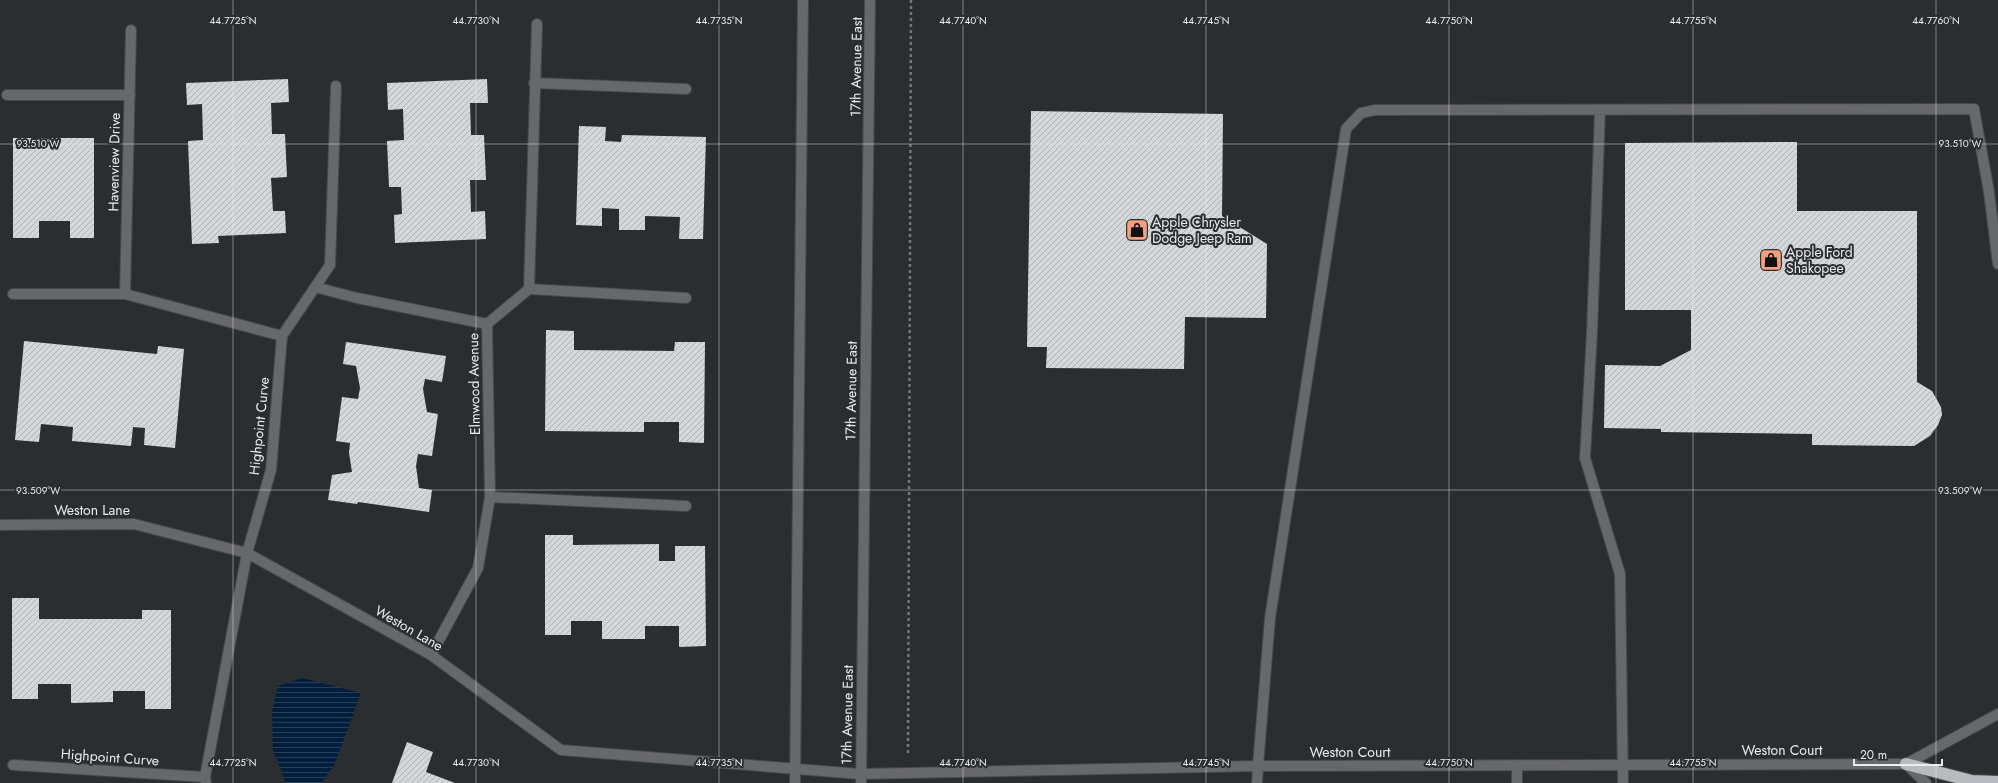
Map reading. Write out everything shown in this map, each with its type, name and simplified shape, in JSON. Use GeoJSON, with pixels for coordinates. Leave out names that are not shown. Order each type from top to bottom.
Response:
{"type":"FeatureCollection","features":[{"type":"Feature","properties":{"kind":"highway"},"geometry":{"type":"LineString","coordinates":[[1906,764],[1972,782],[1998,782]]}},
{"type":"Feature","properties":{"kind":"street"},"geometry":{"type":"LineString","coordinates":[[795,783],[803,0]]}},
{"type":"Feature","properties":{"kind":"street","name":"17th Avenue East"},"geometry":{"type":"LineString","coordinates":[[860,778],[870,0]]}},
{"type":"Feature","properties":{"kind":"street"},"geometry":{"type":"LineString","coordinates":[[537,24],[528,288],[686,298]]}},
{"type":"Feature","properties":{"kind":"street","name":"Havenview Drive"},"geometry":{"type":"LineString","coordinates":[[125,294],[131,30]]}},
{"type":"Feature","properties":{"kind":"street"},"geometry":{"type":"LineString","coordinates":[[534,83],[686,89]]}},
{"type":"Feature","properties":{"kind":"street","name":"Highpoint Curve"},"geometry":{"type":"LineString","coordinates":[[13,764],[206,780],[247,553],[271,470],[282,336],[330,265],[336,86]]}},
{"type":"Feature","properties":{"kind":"street"},"geometry":{"type":"LineString","coordinates":[[7,95],[130,95]]}},
{"type":"Feature","properties":{"kind":"street"},"geometry":{"type":"LineString","coordinates":[[1257,783],[1270,618],[1346,129],[1361,114],[1375,110],[1974,109],[1998,264]]}},
{"type":"Feature","properties":{"kind":"street"},"geometry":{"type":"LineString","coordinates":[[1600,110],[1592,332],[1585,458],[1620,574],[1623,783]]}},
{"type":"Feature","properties":{"kind":"street"},"geometry":{"type":"LineString","coordinates":[[315,287],[357,298],[487,324]]}},
{"type":"Feature","properties":{"kind":"street","name":"Elmwood Avenue"},"geometry":{"type":"LineString","coordinates":[[431,655],[478,568],[490,497],[487,324],[528,288]]}},
{"type":"Feature","properties":{"kind":"street"},"geometry":{"type":"LineString","coordinates":[[13,294],[125,294],[282,336]]}},
{"type":"Feature","properties":{"kind":"street"},"geometry":{"type":"LineString","coordinates":[[490,497],[686,506]]}},
{"type":"Feature","properties":{"kind":"street","name":"Weston Lane"},"geometry":{"type":"LineString","coordinates":[[0,525],[134,524],[247,553],[431,655],[561,750],[795,768]]}},
{"type":"Feature","properties":{"kind":"street"},"geometry":{"type":"LineString","coordinates":[[1926,783],[1906,764],[1998,714]]}},
{"type":"Feature","properties":{"kind":"street","name":"Weston Court"},"geometry":{"type":"LineString","coordinates":[[795,768],[860,778],[907,772],[1258,766],[1906,764]]}},
{"type":"Feature","properties":{"kind":"street"},"geometry":{"type":"LineString","coordinates":[[1517,765],[1517,783]]}},
{"type":"Feature","properties":{"kind":"path"},"geometry":{"type":"LineString","coordinates":[[907,772],[911,0]]}},
{"type":"Feature","properties":{"kind":"water"},"geometry":{"type":"Polygon","coordinates":[[[302,678],[361,693],[334,766],[321,783],[286,783],[273,750],[272,712],[278,686],[302,678]]]}},
{"type":"Feature","properties":{"kind":"building"},"geometry":{"type":"Polygon","coordinates":[[[288,79],[289,102],[271,103],[272,134],[285,134],[287,177],[271,178],[273,211],[285,211],[286,233],[218,236],[219,243],[192,244],[188,141],[203,140],[202,104],[187,105],[186,83],[288,79]]]}},
{"type":"Feature","properties":{"kind":"building"},"geometry":{"type":"Polygon","coordinates":[[[487,79],[488,103],[470,103],[471,135],[484,135],[486,180],[470,180],[471,212],[485,211],[486,239],[395,243],[394,215],[402,214],[401,187],[389,187],[387,141],[404,140],[403,109],[388,110],[387,83],[487,79]]]}},
{"type":"Feature","properties":{"kind":"building","name":"Apple Chrysler Dodge Jeep Ram"},"geometry":{"type":"Polygon","coordinates":[[[1031,111],[1223,114],[1222,216],[1267,244],[1266,318],[1185,317],[1184,369],[1046,368],[1047,347],[1027,347],[1031,111]]]}},
{"type":"Feature","properties":{"kind":"building"},"geometry":{"type":"Polygon","coordinates":[[[579,126],[606,127],[605,141],[621,142],[622,135],[706,137],[703,239],[679,239],[680,217],[645,216],[645,230],[619,230],[619,209],[602,208],[602,226],[576,225],[579,126]]]}},
{"type":"Feature","properties":{"kind":"building"},"geometry":{"type":"Polygon","coordinates":[[[13,138],[94,138],[94,238],[70,238],[70,221],[39,221],[39,238],[13,238],[13,138]]]}},
{"type":"Feature","properties":{"kind":"building","name":"Apple Ford Shakopee"},"geometry":{"type":"Polygon","coordinates":[[[1797,142],[1797,211],[1917,211],[1917,382],[1932,391],[1941,407],[1942,415],[1938,425],[1930,436],[1914,446],[1812,445],[1812,434],[1661,432],[1661,429],[1604,428],[1605,365],[1660,366],[1691,350],[1691,310],[1625,310],[1625,143],[1797,142]]]}},
{"type":"Feature","properties":{"kind":"building"},"geometry":{"type":"Polygon","coordinates":[[[546,330],[574,331],[574,350],[674,351],[675,342],[705,342],[704,443],[679,442],[679,422],[644,422],[644,432],[545,431],[546,330]]]}},
{"type":"Feature","properties":{"kind":"building"},"geometry":{"type":"Polygon","coordinates":[[[24,341],[157,354],[158,346],[184,349],[175,448],[144,445],[145,428],[133,427],[131,446],[72,441],[73,427],[41,424],[39,442],[15,440],[24,341]]]}},
{"type":"Feature","properties":{"kind":"building"},"geometry":{"type":"Polygon","coordinates":[[[346,342],[446,356],[442,382],[425,379],[423,389],[427,412],[438,414],[432,456],[418,454],[416,466],[419,488],[432,490],[429,512],[358,502],[357,504],[328,500],[332,475],[352,472],[349,453],[350,443],[336,441],[342,397],[358,399],[360,388],[356,366],[343,364],[346,342]]]}},
{"type":"Feature","properties":{"kind":"building"},"geometry":{"type":"Polygon","coordinates":[[[545,535],[573,535],[573,545],[659,544],[659,561],[675,561],[675,546],[705,546],[706,646],[679,647],[679,626],[645,626],[645,639],[602,639],[602,621],[571,621],[571,635],[545,635],[545,535]]]}},
{"type":"Feature","properties":{"kind":"building"},"geometry":{"type":"Polygon","coordinates":[[[12,598],[39,598],[39,619],[142,619],[142,610],[171,610],[171,709],[145,709],[145,691],[113,691],[113,702],[71,703],[71,684],[38,684],[38,699],[12,699],[12,598]]]}},
{"type":"Feature","properties":{"kind":"building"},"geometry":{"type":"Polygon","coordinates":[[[407,742],[433,752],[426,772],[455,783],[392,783],[407,742]]]}},
{"type":"Feature","properties":{"kind":"place","name":"Apple Chrysler Dodge Jeep Ram"},"geometry":{"type":"Point","coordinates":[1137,230]}},
{"type":"Feature","properties":{"kind":"place","name":"Apple Ford Shakopee"},"geometry":{"type":"Point","coordinates":[1771,260]}}]}
